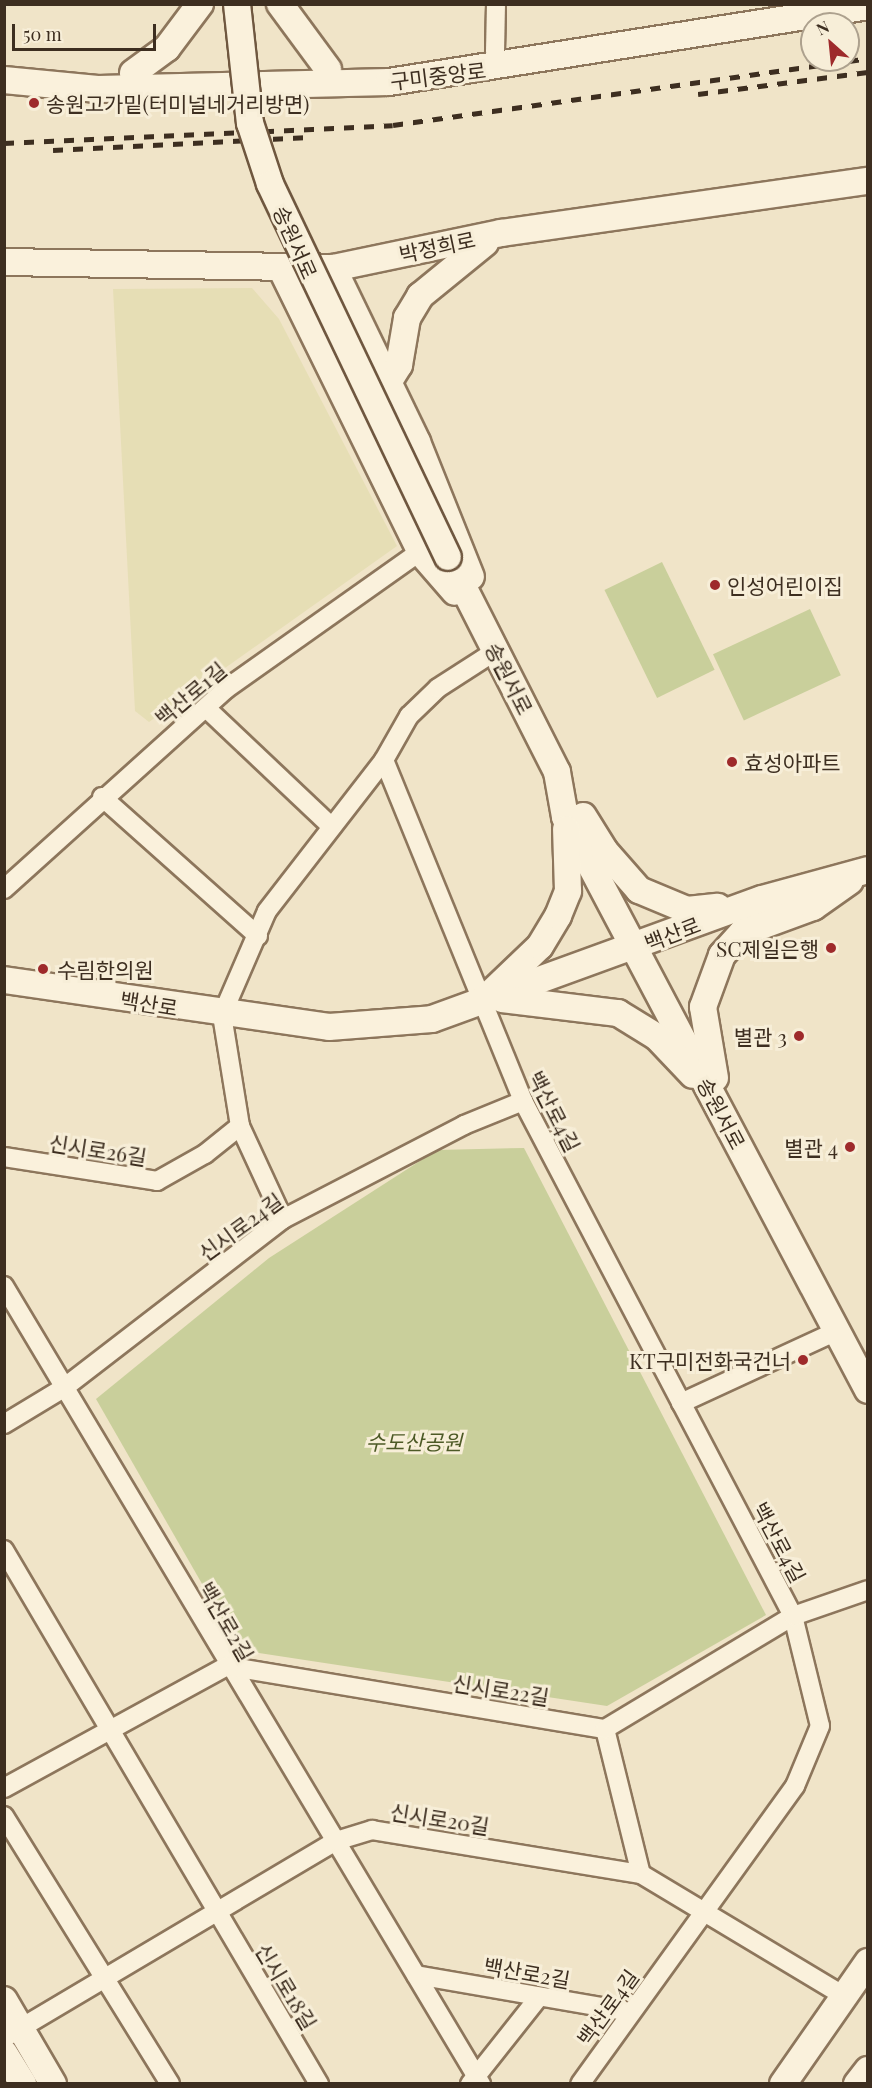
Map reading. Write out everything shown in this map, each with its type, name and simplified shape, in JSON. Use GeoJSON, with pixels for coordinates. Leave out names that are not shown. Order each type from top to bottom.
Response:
{"type":"FeatureCollection","features":[{"type":"Feature","properties":{"kind":"street"},"geometry":{"type":"LineString","coordinates":[[133,73],[167,48],[200,4]]}},
{"type":"Feature","properties":{"kind":"street"},"geometry":{"type":"LineString","coordinates":[[280,4],[328,69]]}},
{"type":"Feature","properties":{"kind":"street"},"geometry":{"type":"LineString","coordinates":[[495,52],[496,4]]}},
{"type":"Feature","properties":{"kind":"street","name":"구미중앙로"},"geometry":{"type":"LineString","coordinates":[[4,64],[248,81],[328,69],[495,52],[800,4]]}},
{"type":"Feature","properties":{"kind":"street","name":"구미중앙로"},"geometry":{"type":"LineString","coordinates":[[4,80],[98,89],[248,81],[389,81],[515,66],[867,6]]}},
{"type":"Feature","properties":{"kind":"street"},"geometry":{"type":"LineString","coordinates":[[237,8],[248,81]]}},
{"type":"Feature","properties":{"kind":"street","name":"송원서로"},"geometry":{"type":"LineString","coordinates":[[237,8],[250,123],[270,184],[448,557],[498,650],[557,772],[565,817],[867,1390]]}},
{"type":"Feature","properties":{"kind":"street","name":"박정희로"},"geometry":{"type":"LineString","coordinates":[[4,262],[282,270],[333,268],[501,233],[867,181]]}},
{"type":"Feature","properties":{"kind":"street"},"geometry":{"type":"LineString","coordinates":[[389,381],[399,365],[407,318],[420,296],[465,253],[501,233]]}},
{"type":"Feature","properties":{"kind":"street"},"geometry":{"type":"LineString","coordinates":[[333,268],[389,381],[462,546],[484,627]]}},
{"type":"Feature","properties":{"kind":"street"},"geometry":{"type":"LineString","coordinates":[[282,270],[421,551],[484,627]]}},
{"type":"Feature","properties":{"kind":"street","name":"백산로1길"},"geometry":{"type":"LineString","coordinates":[[4,889],[102,797],[206,708],[421,551]]}},
{"type":"Feature","properties":{"kind":"street"},"geometry":{"type":"LineString","coordinates":[[283,1219],[240,1126],[222,1015],[267,911],[384,760],[416,709],[498,650]]}},
{"type":"Feature","properties":{"kind":"street"},"geometry":{"type":"LineString","coordinates":[[206,708],[332,827]]}},
{"type":"Feature","properties":{"kind":"street"},"geometry":{"type":"LineString","coordinates":[[384,760],[483,1000]]}},
{"type":"Feature","properties":{"kind":"street"},"geometry":{"type":"LineString","coordinates":[[557,772],[604,850],[639,890],[687,909],[762,899]]}},
{"type":"Feature","properties":{"kind":"street"},"geometry":{"type":"LineString","coordinates":[[102,797],[258,936]]}},
{"type":"Feature","properties":{"kind":"street"},"geometry":{"type":"LineString","coordinates":[[483,1000],[540,946],[558,915],[570,867],[565,817]]}},
{"type":"Feature","properties":{"kind":"street"},"geometry":{"type":"LineString","coordinates":[[729,1125],[707,1048],[703,1007],[722,955],[742,933],[813,907],[866,870]]}},
{"type":"Feature","properties":{"kind":"street","name":"백산로"},"geometry":{"type":"LineString","coordinates":[[4,980],[222,1015],[329,1027],[378,1026],[432,1019],[762,899],[866,870]]}},
{"type":"Feature","properties":{"kind":"street"},"geometry":{"type":"LineString","coordinates":[[483,1000],[590,1006],[637,1023],[688,1068],[729,1125]]}},
{"type":"Feature","properties":{"kind":"street","name":"백산로4길"},"geometry":{"type":"LineString","coordinates":[[483,1000],[523,1101],[793,1616],[820,1726],[795,1786],[580,2084]]}},
{"type":"Feature","properties":{"kind":"street","name":"신시로24길"},"geometry":{"type":"LineString","coordinates":[[4,1424],[65,1387],[283,1219],[464,1125],[523,1101]]}},
{"type":"Feature","properties":{"kind":"street","name":"신시로26길"},"geometry":{"type":"LineString","coordinates":[[4,1157],[157,1181],[206,1154],[240,1126]]}},
{"type":"Feature","properties":{"kind":"street","name":"백산로2길"},"geometry":{"type":"LineString","coordinates":[[4,1286],[226,1666],[336,1841],[477,2082]]}},
{"type":"Feature","properties":{"kind":"street"},"geometry":{"type":"LineString","coordinates":[[681,1402],[837,1331]]}},
{"type":"Feature","properties":{"kind":"street"},"geometry":{"type":"LineString","coordinates":[[4,1550],[215,1911]]}},
{"type":"Feature","properties":{"kind":"street"},"geometry":{"type":"LineString","coordinates":[[641,1874],[605,1729],[793,1616],[867,1590]]}},
{"type":"Feature","properties":{"kind":"street"},"geometry":{"type":"LineString","coordinates":[[4,1788],[109,1728],[226,1666]]}},
{"type":"Feature","properties":{"kind":"street","name":"신시로22길"},"geometry":{"type":"LineString","coordinates":[[226,1666],[605,1729]]}},
{"type":"Feature","properties":{"kind":"street"},"geometry":{"type":"LineString","coordinates":[[4,1816],[105,1975],[170,2084]]}},
{"type":"Feature","properties":{"kind":"street","name":"신시로20길"},"geometry":{"type":"LineString","coordinates":[[13,2033],[105,1975],[336,1841],[372,1830],[641,1874],[844,1996]]}},
{"type":"Feature","properties":{"kind":"street","name":"신시로18길"},"geometry":{"type":"LineString","coordinates":[[215,1911],[319,2084]]}},
{"type":"Feature","properties":{"kind":"street"},"geometry":{"type":"LineString","coordinates":[[783,2084],[867,1962]]}},
{"type":"Feature","properties":{"kind":"street","name":"백산로2길"},"geometry":{"type":"LineString","coordinates":[[416,1975],[630,2012]]}},
{"type":"Feature","properties":{"kind":"street"},"geometry":{"type":"LineString","coordinates":[[477,2082],[539,1997]]}},
{"type":"Feature","properties":{"kind":"street"},"geometry":{"type":"LineString","coordinates":[[4,2000],[13,2033],[52,2084]]}},
{"type":"Feature","properties":{"kind":"street"},"geometry":{"type":"LineString","coordinates":[[4,2053],[23,2084]]}},
{"type":"Feature","properties":{"kind":"street"},"geometry":{"type":"LineString","coordinates":[[858,2084],[867,2070]]}},
{"type":"Feature","properties":{"kind":"shaded area"},"geometry":{"type":"Polygon","coordinates":[[[252,288],[279,319],[397,546],[149,722],[135,711],[113,289],[252,288]]]}},
{"type":"Feature","properties":{"kind":"green space"},"geometry":{"type":"Polygon","coordinates":[[[662,562],[715,670],[657,698],[604,590],[662,562]]]}},
{"type":"Feature","properties":{"kind":"green space"},"geometry":{"type":"Polygon","coordinates":[[[810,609],[841,675],[744,720],[713,654],[810,609]]]}},
{"type":"Feature","properties":{"kind":"green space","name":"수도산공원"},"geometry":{"type":"Polygon","coordinates":[[[524,1148],[766,1615],[607,1706],[240,1650],[96,1399],[269,1258],[437,1150],[524,1148]]]}},
{"type":"Feature","properties":{"kind":"railway"},"geometry":{"type":"LineString","coordinates":[[4,143],[393,125],[868,58]]}},
{"type":"Feature","properties":{"kind":"railway"},"geometry":{"type":"LineString","coordinates":[[698,94],[868,72]]}},
{"type":"Feature","properties":{"kind":"railway"},"geometry":{"type":"LineString","coordinates":[[53,150],[310,137]]}},
{"type":"Feature","properties":{"kind":"place","name":"송원고가밑(터미널네거리방면)"},"geometry":{"type":"Point","coordinates":[34,103]}},
{"type":"Feature","properties":{"kind":"place","name":"인성어린이집"},"geometry":{"type":"Point","coordinates":[715,585]}},
{"type":"Feature","properties":{"kind":"place","name":"효성아파트"},"geometry":{"type":"Point","coordinates":[732,762]}},
{"type":"Feature","properties":{"kind":"place","name":"SC제일은행"},"geometry":{"type":"Point","coordinates":[831,948]}},
{"type":"Feature","properties":{"kind":"place","name":"수림한의원"},"geometry":{"type":"Point","coordinates":[43,969]}},
{"type":"Feature","properties":{"kind":"place","name":"별관 3"},"geometry":{"type":"Point","coordinates":[799,1036]}},
{"type":"Feature","properties":{"kind":"place","name":"별관 4"},"geometry":{"type":"Point","coordinates":[850,1147]}},
{"type":"Feature","properties":{"kind":"place","name":"KT구미전화국건너"},"geometry":{"type":"Point","coordinates":[803,1360]}}]}
